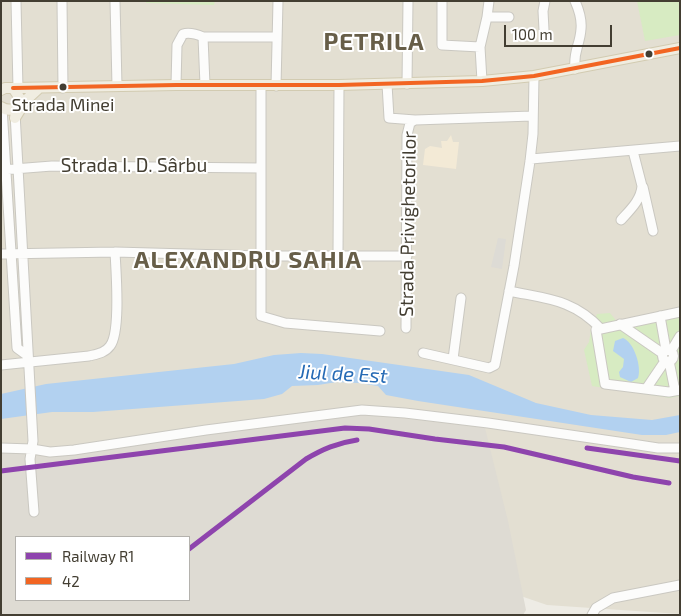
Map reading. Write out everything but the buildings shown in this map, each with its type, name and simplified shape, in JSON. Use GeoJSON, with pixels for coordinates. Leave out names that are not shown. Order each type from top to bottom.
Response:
{"type":"FeatureCollection","features":[{"type":"Feature","properties":{"kind":"main road"},"geometry":{"type":"LineString","coordinates":[[8,89],[176,85],[408,84],[482,81],[534,76],[680,48]]}},
{"type":"Feature","properties":{"kind":"main road"},"geometry":{"type":"LineString","coordinates":[[15,113],[38,88]]}},
{"type":"Feature","properties":{"kind":"main road"},"geometry":{"type":"LineString","coordinates":[[8,89],[19,97],[15,113]]}},
{"type":"Feature","properties":{"kind":"main road"},"geometry":{"type":"LineString","coordinates":[[2,112],[9,110],[15,113]]}},
{"type":"Feature","properties":{"kind":"street"},"geometry":{"type":"LineString","coordinates":[[8,89],[16,1]]}},
{"type":"Feature","properties":{"kind":"street"},"geometry":{"type":"LineString","coordinates":[[62,1],[62,88]]}},
{"type":"Feature","properties":{"kind":"street"},"geometry":{"type":"LineString","coordinates":[[114,1],[117,86]]}},
{"type":"Feature","properties":{"kind":"street"},"geometry":{"type":"LineString","coordinates":[[276,86],[278,1]]}},
{"type":"Feature","properties":{"kind":"street"},"geometry":{"type":"LineString","coordinates":[[408,1],[408,84]]}},
{"type":"Feature","properties":{"kind":"street"},"geometry":{"type":"LineString","coordinates":[[442,1],[442,45],[480,47]]}},
{"type":"Feature","properties":{"kind":"street"},"geometry":{"type":"LineString","coordinates":[[482,81],[480,47],[489,1]]}},
{"type":"Feature","properties":{"kind":"street"},"geometry":{"type":"LineString","coordinates":[[544,30],[543,11],[545,1]]}},
{"type":"Feature","properties":{"kind":"street"},"geometry":{"type":"LineString","coordinates":[[575,1],[580,13],[581,27],[574,53],[575,69]]}},
{"type":"Feature","properties":{"kind":"street"},"geometry":{"type":"LineString","coordinates":[[487,17],[509,17]]}},
{"type":"Feature","properties":{"kind":"street"},"geometry":{"type":"LineString","coordinates":[[176,85],[177,45],[183,34],[195,34],[203,37],[277,37]]}},
{"type":"Feature","properties":{"kind":"street"},"geometry":{"type":"LineString","coordinates":[[203,37],[205,85]]}},
{"type":"Feature","properties":{"kind":"street"},"geometry":{"type":"LineString","coordinates":[[423,353],[489,368],[495,365],[531,159],[534,76]]}},
{"type":"Feature","properties":{"kind":"street"},"geometry":{"type":"LineString","coordinates":[[387,84],[389,118],[415,120]]}},
{"type":"Feature","properties":{"kind":"street"},"geometry":{"type":"LineString","coordinates":[[338,255],[339,85]]}},
{"type":"Feature","properties":{"kind":"street"},"geometry":{"type":"LineString","coordinates":[[261,86],[261,316],[284,323],[380,331]]}},
{"type":"Feature","properties":{"kind":"street"},"geometry":{"type":"LineString","coordinates":[[2,112],[4,170],[17,348],[28,359]]}},
{"type":"Feature","properties":{"kind":"street"},"geometry":{"type":"LineString","coordinates":[[15,113],[29,347],[32,445],[30,459],[34,512]]}},
{"type":"Feature","properties":{"kind":"street","name":"Strada Privighetorilor"},"geometry":{"type":"LineString","coordinates":[[406,328],[408,135],[410,123],[415,120],[532,116]]}},
{"type":"Feature","properties":{"kind":"street"},"geometry":{"type":"LineString","coordinates":[[531,159],[680,146]]}},
{"type":"Feature","properties":{"kind":"street"},"geometry":{"type":"LineString","coordinates":[[633,151],[653,231]]}},
{"type":"Feature","properties":{"kind":"street","name":"Strada I. D. Sârbu"},"geometry":{"type":"LineString","coordinates":[[4,170],[52,166],[261,168]]}},
{"type":"Feature","properties":{"kind":"street"},"geometry":{"type":"LineString","coordinates":[[621,220],[638,200],[642,186]]}},
{"type":"Feature","properties":{"kind":"street"},"geometry":{"type":"LineString","coordinates":[[1,254],[115,252],[261,256],[407,256]]}},
{"type":"Feature","properties":{"kind":"street"},"geometry":{"type":"LineString","coordinates":[[1,364],[28,359],[89,356],[102,353],[110,346],[116,320],[115,252]]}},
{"type":"Feature","properties":{"kind":"street"},"geometry":{"type":"LineString","coordinates":[[509,291],[568,304],[590,317],[601,328]]}},
{"type":"Feature","properties":{"kind":"street"},"geometry":{"type":"LineString","coordinates":[[453,359],[461,298]]}},
{"type":"Feature","properties":{"kind":"street"},"geometry":{"type":"LineString","coordinates":[[660,316],[677,391],[669,392],[604,384],[596,330],[601,328],[620,324],[660,316],[680,312]]}},
{"type":"Feature","properties":{"kind":"street"},"geometry":{"type":"LineString","coordinates":[[620,324],[669,357]]}},
{"type":"Feature","properties":{"kind":"street"},"geometry":{"type":"LineString","coordinates":[[646,389],[669,357],[680,336]]}},
{"type":"Feature","properties":{"kind":"street"},"geometry":{"type":"LineString","coordinates":[[1,448],[32,445],[50,452],[74,450],[206,430],[362,410],[488,423],[641,446],[680,448]]}},
{"type":"Feature","properties":{"kind":"street"},"geometry":{"type":"LineString","coordinates":[[592,615],[596,608],[613,598],[680,585]]}},
{"type":"Feature","properties":{"kind":"shaded area"},"geometry":{"type":"Polygon","coordinates":[[[1,1],[680,1],[680,614],[547,605],[509,592],[475,615],[1,615],[1,1]]]}},
{"type":"Feature","properties":{"kind":"shaded area"},"geometry":{"type":"Polygon","coordinates":[[[451,135],[453,142],[459,142],[456,169],[423,165],[425,149],[430,146],[442,148],[441,141],[447,141],[451,135]]]}},
{"type":"Feature","properties":{"kind":"shaded area"},"geometry":{"type":"Polygon","coordinates":[[[498,238],[506,239],[502,269],[491,267],[498,238]]]}},
{"type":"Feature","properties":{"kind":"shaded area"},"geometry":{"type":"Polygon","coordinates":[[[364,414],[485,428],[508,521],[526,610],[523,615],[1,615],[1,451],[49,457],[336,416],[364,414]]]}},
{"type":"Feature","properties":{"kind":"green space"},"geometry":{"type":"Polygon","coordinates":[[[146,1],[215,1],[214,5],[146,3],[146,1]]]}},
{"type":"Feature","properties":{"kind":"green space"},"geometry":{"type":"Polygon","coordinates":[[[637,1],[680,1],[680,35],[645,41],[637,1]]]}},
{"type":"Feature","properties":{"kind":"green space"},"geometry":{"type":"Polygon","coordinates":[[[680,309],[680,396],[670,398],[592,386],[584,350],[589,342],[597,314],[610,313],[618,323],[680,309]]]}},
{"type":"Feature","properties":{"kind":"water"},"geometry":{"type":"Polygon","coordinates":[[[623,338],[631,344],[638,362],[638,378],[631,382],[620,377],[619,372],[623,367],[624,359],[613,351],[615,341],[623,338]]]}},
{"type":"Feature","properties":{"kind":"water","name":"Jiul de Est"},"geometry":{"type":"Polygon","coordinates":[[[322,354],[469,375],[536,403],[591,415],[652,420],[680,415],[680,432],[666,435],[642,435],[418,401],[386,395],[378,386],[337,382],[292,386],[282,394],[264,399],[93,412],[52,412],[1,419],[1,394],[46,384],[234,364],[274,355],[322,354]]]}},
{"type":"Feature","properties":{"kind":"rail line","name":"R1"},"geometry":{"type":"LineString","coordinates":[[1,471],[345,428],[369,429],[504,447],[633,477],[669,483]]}},
{"type":"Feature","properties":{"kind":"rail line","name":"R1"},"geometry":{"type":"LineString","coordinates":[[190,548],[306,459],[330,447],[357,440]]}},
{"type":"Feature","properties":{"kind":"rail line","name":"R1"},"geometry":{"type":"LineString","coordinates":[[587,448],[680,461]]}},
{"type":"Feature","properties":{"kind":"transit line","name":"42"},"geometry":{"type":"LineString","coordinates":[[13,88],[339,85],[482,81],[534,76],[680,48]]}},
{"type":"Feature","properties":{"kind":"place","name":"Strada Minei"},"geometry":{"type":"Point","coordinates":[63,87]}},
{"type":"Feature","properties":{"kind":"district","name":"PETRILA"},"geometry":{"type":"Point","coordinates":[374,42]}},
{"type":"Feature","properties":{"kind":"district","name":"ALEXANDRU SAHIA"},"geometry":{"type":"Point","coordinates":[248,260]}}]}
